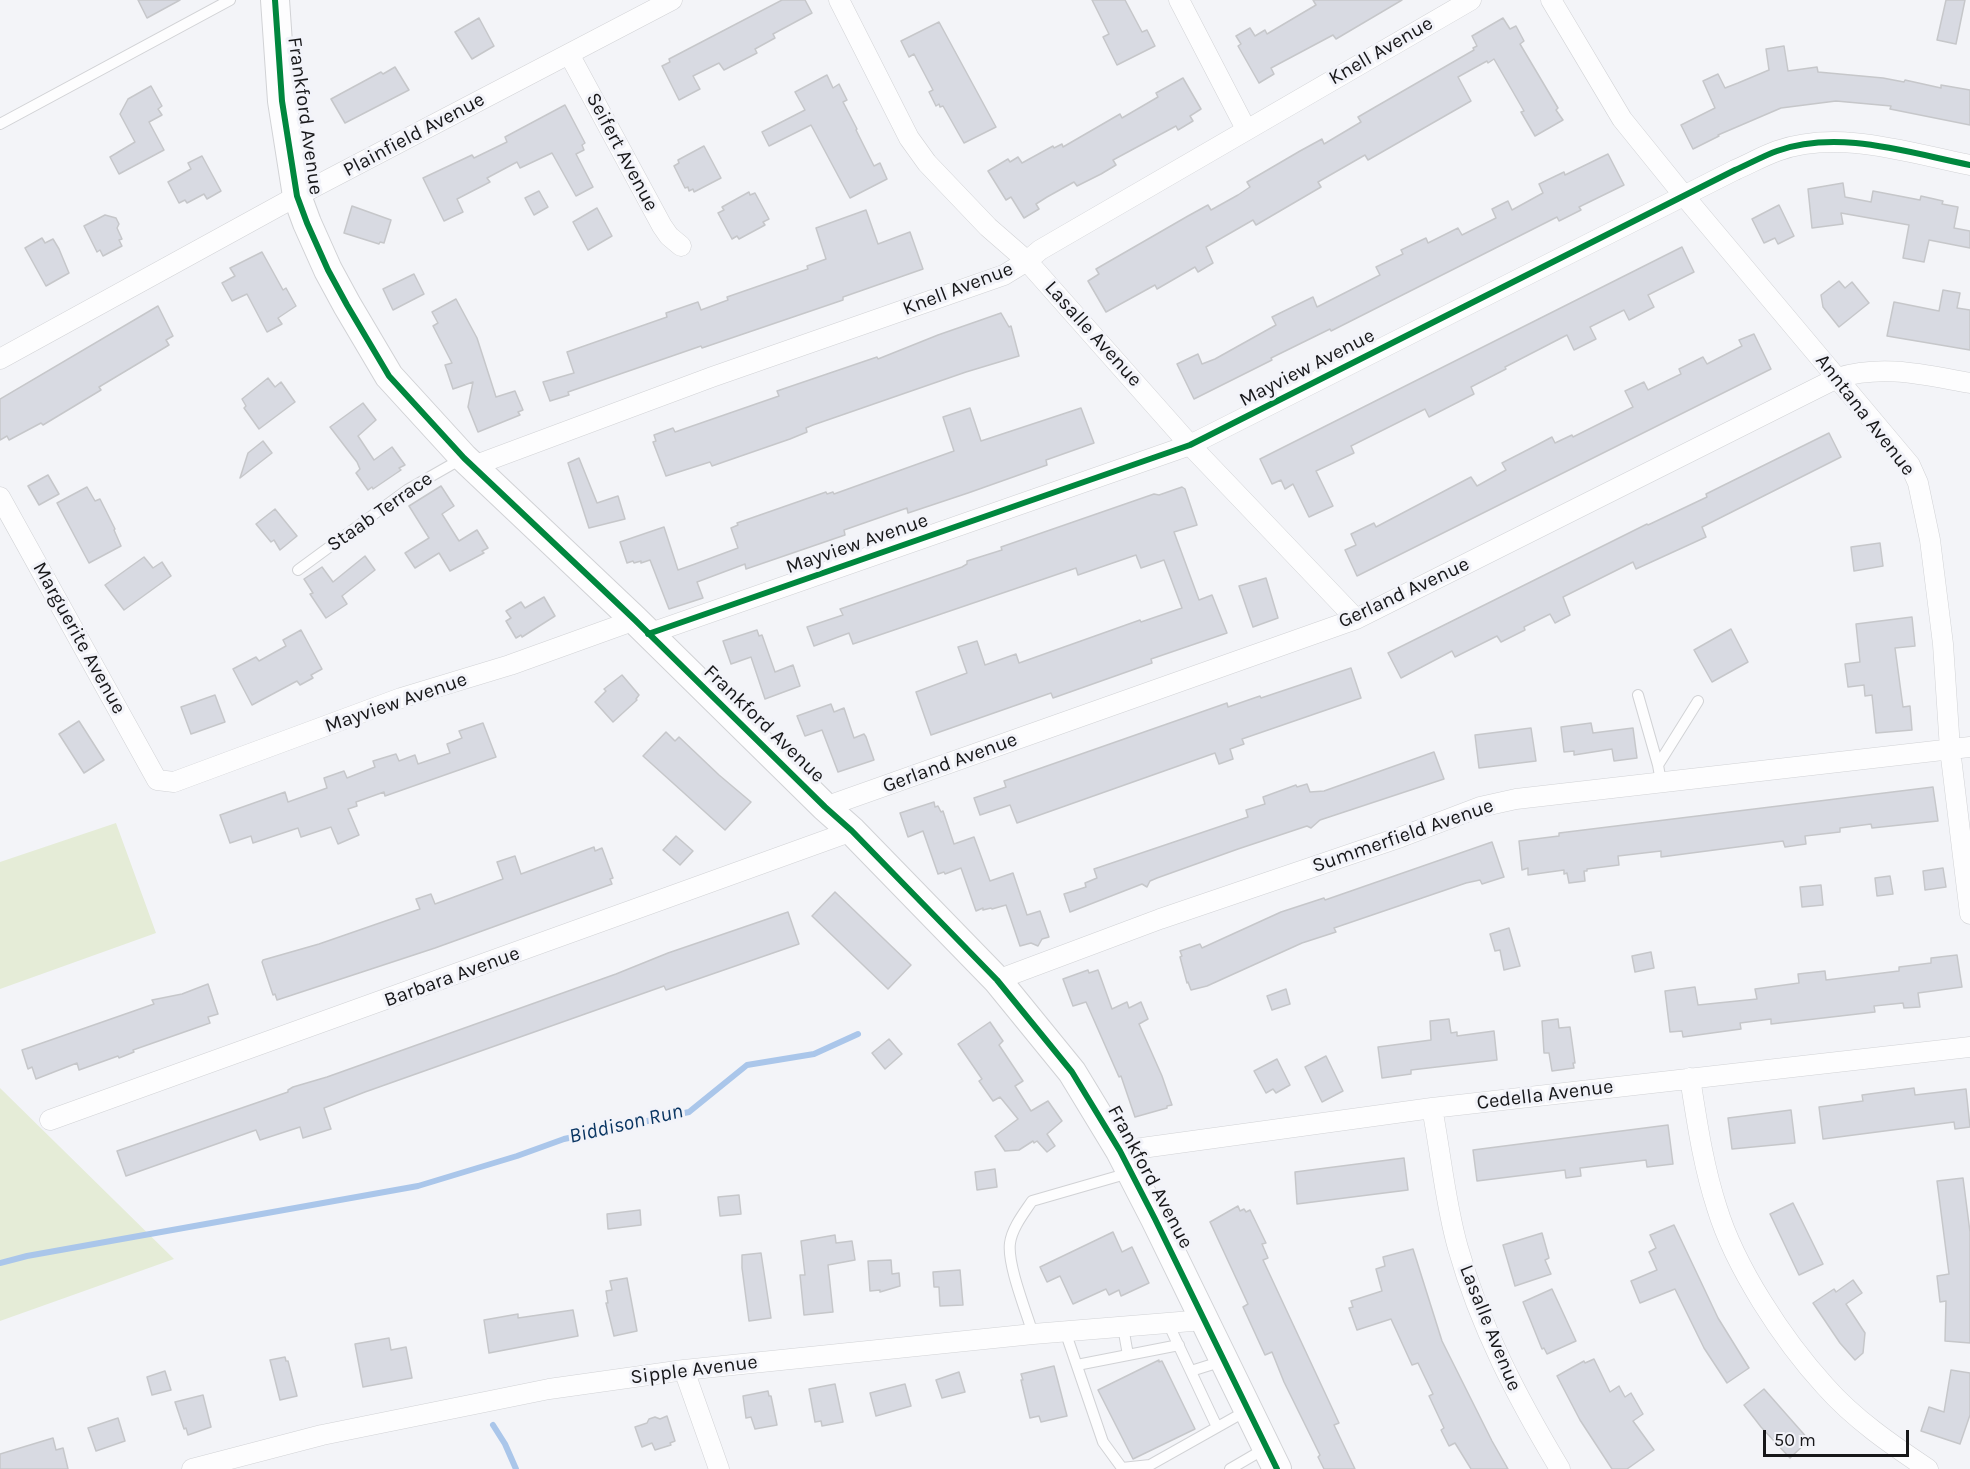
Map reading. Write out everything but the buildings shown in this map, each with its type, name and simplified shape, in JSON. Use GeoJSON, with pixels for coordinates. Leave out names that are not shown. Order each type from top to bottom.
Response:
{"type":"FeatureCollection","features":[{"type":"Feature","properties":{"kind":"street","name":"Frankford Avenue"},"geometry":{"type":"LineString","coordinates":[[275,0],[282,101],[297,196],[328,270],[389,376],[468,462],[852,831],[997,980],[1072,1072],[1126,1162],[1271,1458]]}},
{"type":"Feature","properties":{"kind":"street","name":"Plainfield Avenue"},"geometry":{"type":"LineString","coordinates":[[0,359],[297,196],[672,0]]}},
{"type":"Feature","properties":{"kind":"street","name":"Lasalle Avenue"},"geometry":{"type":"LineString","coordinates":[[840,0],[909,138],[927,163],[988,227],[1027,261],[1190,445],[1356,619]]}},
{"type":"Feature","properties":{"kind":"street"},"geometry":{"type":"LineString","coordinates":[[1179,0],[1246,129]]}},
{"type":"Feature","properties":{"kind":"street","name":"Knell Avenue"},"geometry":{"type":"LineString","coordinates":[[468,462],[1004,275],[1040,250],[1471,0]]}},
{"type":"Feature","properties":{"kind":"street","name":"Anntana Avenue"},"geometry":{"type":"LineString","coordinates":[[1551,0],[1622,119],[1910,465],[1918,483],[1930,540],[1943,644],[1950,749],[1970,914]]}},
{"type":"Feature","properties":{"kind":"street","name":"Seifert Avenue"},"geometry":{"type":"LineString","coordinates":[[569,54],[662,226],[669,237],[681,246]]}},
{"type":"Feature","properties":{"kind":"street","name":"Mayview Avenue"},"geometry":{"type":"LineString","coordinates":[[157,780],[174,782],[401,698],[641,627],[1190,445],[1778,151],[1805,144],[1833,142],[1862,144],[1970,165]]}},
{"type":"Feature","properties":{"kind":"street","name":"Gerland Avenue"},"geometry":{"type":"LineString","coordinates":[[825,807],[1356,619],[1838,378],[1855,372],[1904,371],[1970,383]]}},
{"type":"Feature","properties":{"kind":"street","name":"Marguerite Avenue"},"geometry":{"type":"LineString","coordinates":[[0,497],[157,780]]}},
{"type":"Feature","properties":{"kind":"street","name":"Summerfield Avenue"},"geometry":{"type":"LineString","coordinates":[[997,980],[1160,919],[1401,837],[1480,807],[1660,774],[1970,747]]}},
{"type":"Feature","properties":{"kind":"street","name":"Barbara Avenue"},"geometry":{"type":"LineString","coordinates":[[50,1120],[852,831]]}},
{"type":"Feature","properties":{"kind":"street","name":"Cedella Avenue"},"geometry":{"type":"LineString","coordinates":[[1126,1162],[1432,1108],[1970,1047]]}},
{"type":"Feature","properties":{"kind":"street"},"geometry":{"type":"LineString","coordinates":[[1690,1078],[1701,1152],[1717,1210],[1737,1256],[1761,1299],[1826,1386],[1861,1420],[1928,1469]]}},
{"type":"Feature","properties":{"kind":"street","name":"Lasalle Avenue"},"geometry":{"type":"LineString","coordinates":[[1432,1108],[1457,1247],[1478,1310],[1528,1418],[1560,1469]]}},
{"type":"Feature","properties":{"kind":"street","name":"Sipple Avenue"},"geometry":{"type":"LineString","coordinates":[[192,1469],[322,1435],[549,1389],[684,1370],[1033,1334],[1204,1320]]}},
{"type":"Feature","properties":{"kind":"street"},"geometry":{"type":"LineString","coordinates":[[684,1370],[719,1469]]}},
{"type":"Feature","properties":{"kind":"lane"},"geometry":{"type":"LineString","coordinates":[[0,124],[230,0]]}},
{"type":"Feature","properties":{"kind":"lane","name":"Staab Terrace"},"geometry":{"type":"LineString","coordinates":[[298,570],[407,490],[468,462]]}},
{"type":"Feature","properties":{"kind":"lane"},"geometry":{"type":"LineString","coordinates":[[1638,695],[1660,774]]}},
{"type":"Feature","properties":{"kind":"lane"},"geometry":{"type":"LineString","coordinates":[[1660,774],[1698,701]]}},
{"type":"Feature","properties":{"kind":"lane"},"geometry":{"type":"LineString","coordinates":[[1033,1334],[1012,1265],[1010,1243],[1021,1217],[1032,1201],[1126,1162]]}},
{"type":"Feature","properties":{"kind":"lane"},"geometry":{"type":"LineString","coordinates":[[1168,1323],[1217,1427]]}},
{"type":"Feature","properties":{"kind":"lane"},"geometry":{"type":"LineString","coordinates":[[1123,1327],[1128,1355]]}},
{"type":"Feature","properties":{"kind":"lane"},"geometry":{"type":"LineString","coordinates":[[1065,1331],[1103,1442],[1122,1468],[1150,1465],[1248,1410]]}},
{"type":"Feature","properties":{"kind":"lane"},"geometry":{"type":"LineString","coordinates":[[1077,1365],[1179,1345]]}},
{"type":"Feature","properties":{"kind":"lane"},"geometry":{"type":"LineString","coordinates":[[1191,1371],[1224,1360]]}},
{"type":"Feature","properties":{"kind":"lane"},"geometry":{"type":"LineString","coordinates":[[1230,1469],[1271,1458]]}},
{"type":"Feature","properties":{"kind":"green space"},"geometry":{"type":"Polygon","coordinates":[[[116,823],[156,933],[0,989],[0,862],[116,823]]]}},
{"type":"Feature","properties":{"kind":"green space"},"geometry":{"type":"Polygon","coordinates":[[[0,1088],[174,1259],[0,1321],[0,1088]]]}},
{"type":"Feature","properties":{"kind":"waterway","name":"Biddison Run"},"geometry":{"type":"LineString","coordinates":[[0,1263],[27,1256],[418,1186],[564,1139],[689,1112],[747,1065],[814,1054],[858,1034]]}},
{"type":"Feature","properties":{"kind":"waterway","name":"Biddison Run"},"geometry":{"type":"LineString","coordinates":[[493,1425],[505,1444],[516,1469]]}},
{"type":"Feature","properties":{"kind":"cycle path"},"geometry":{"type":"LineString","coordinates":[[275,0],[282,101],[297,196],[328,270],[389,376],[464,458],[852,831],[997,980],[1072,1072],[1120,1151],[1277,1469]]}},
{"type":"Feature","properties":{"kind":"cycle path"},"geometry":{"type":"LineString","coordinates":[[648,634],[1190,445],[1735,170],[1777,151],[1825,142],[1849,143],[1898,149],[1970,165]]}}]}
